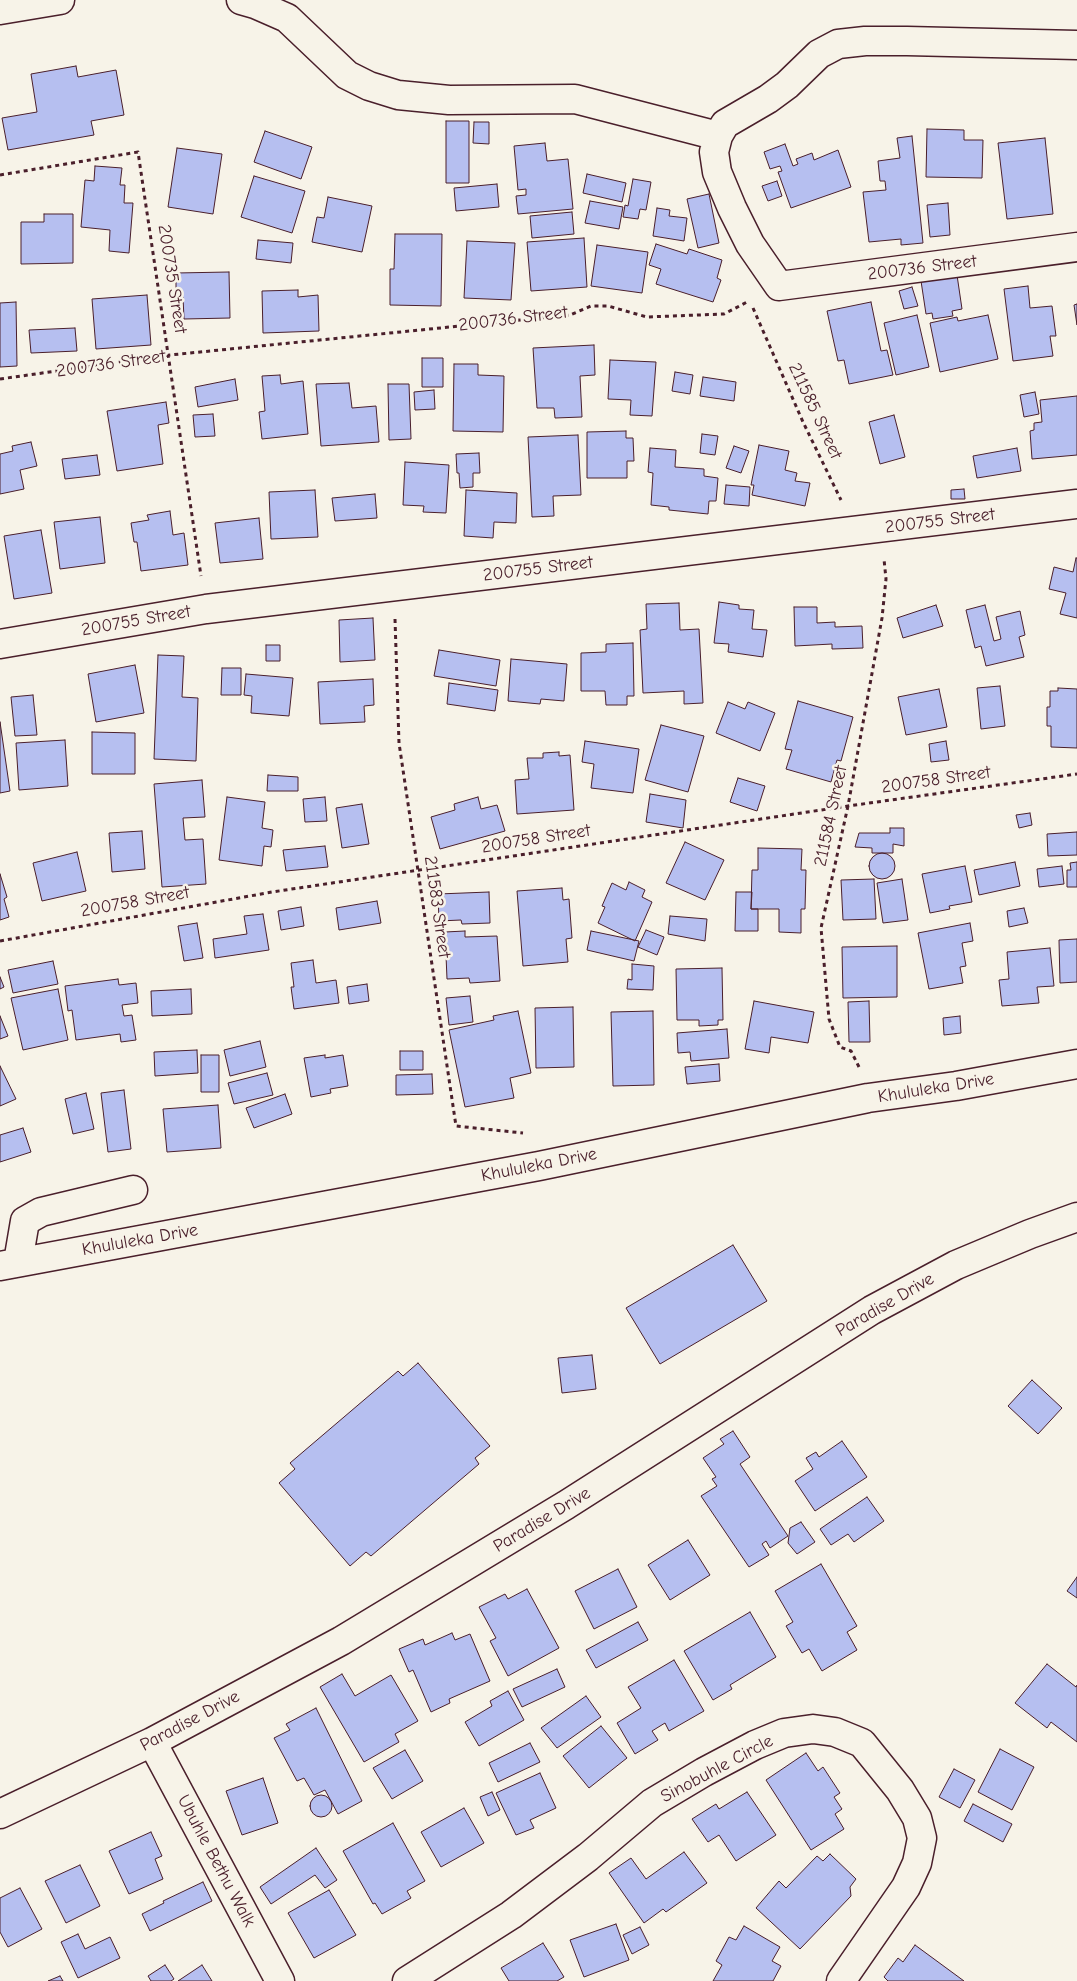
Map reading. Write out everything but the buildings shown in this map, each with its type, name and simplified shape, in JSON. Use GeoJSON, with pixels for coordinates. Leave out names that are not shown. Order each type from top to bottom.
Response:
{"type":"FeatureCollection","features":[{"type":"Feature","properties":{"kind":"street"},"geometry":{"type":"LineString","coordinates":[[0,10],[60,0]]}},
{"type":"Feature","properties":{"kind":"street"},"geometry":{"type":"LineString","coordinates":[[241,0],[287,18],[347,75],[368,86],[398,95],[449,100],[575,99],[718,136]]}},
{"type":"Feature","properties":{"kind":"street"},"geometry":{"type":"LineString","coordinates":[[779,286],[750,244],[717,172],[714,152],[718,136],[725,124],[774,95],[819,54],[838,44],[865,41],[907,41],[1077,45]]}},
{"type":"Feature","properties":{"kind":"street","name":"200736 Street"},"geometry":{"type":"LineString","coordinates":[[779,286],[1077,247]]}},
{"type":"Feature","properties":{"kind":"street","name":"200755 Street"},"geometry":{"type":"LineString","coordinates":[[0,644],[206,608],[1077,504]]}},
{"type":"Feature","properties":{"kind":"street","name":"Khululeka Drive"},"geometry":{"type":"LineString","coordinates":[[9,1264],[539,1166],[868,1098],[956,1086],[1077,1064]]}},
{"type":"Feature","properties":{"kind":"street"},"geometry":{"type":"LineString","coordinates":[[9,1264],[25,1221],[41,1212],[133,1190]]}},
{"type":"Feature","properties":{"kind":"street","name":"Paradise Drive"},"geometry":{"type":"LineString","coordinates":[[0,1814],[152,1742],[349,1636],[566,1505],[872,1310],[956,1265],[1030,1234],[1077,1217]]}},
{"type":"Feature","properties":{"kind":"street","name":"Sinobuhle Circle"},"geometry":{"type":"LineString","coordinates":[[407,1981],[512,1915],[588,1857],[652,1803],[755,1745],[784,1733],[813,1729],[835,1732],[862,1744],[900,1790],[917,1818],[922,1838],[917,1863],[906,1887],[841,1981]]}},
{"type":"Feature","properties":{"kind":"street","name":"Ubuhle Bethu Walk"},"geometry":{"type":"LineString","coordinates":[[152,1742],[280,1981]]}},
{"type":"Feature","properties":{"kind":"path","name":"200735 Street"},"geometry":{"type":"LineString","coordinates":[[0,175],[138,152],[170,355],[186,482],[206,608]]}},
{"type":"Feature","properties":{"kind":"path","name":"200736 Street"},"geometry":{"type":"LineString","coordinates":[[0,380],[170,355],[570,315],[591,306],[608,306],[647,317],[724,314],[779,286]]}},
{"type":"Feature","properties":{"kind":"path","name":"211585 Street"},"geometry":{"type":"LineString","coordinates":[[750,301],[803,422],[866,530]]}},
{"type":"Feature","properties":{"kind":"path","name":"211584 Street"},"geometry":{"type":"LineString","coordinates":[[866,530],[884,550],[886,579],[882,618],[848,806],[821,928],[829,1018],[840,1047],[851,1051],[866,1080],[868,1098]]}},
{"type":"Feature","properties":{"kind":"path","name":"211583 Street"},"geometry":{"type":"LineString","coordinates":[[394,586],[399,742],[456,1126],[525,1134],[539,1166]]}},
{"type":"Feature","properties":{"kind":"path","name":"200758 Street"},"geometry":{"type":"LineString","coordinates":[[0,941],[272,892],[848,806],[1077,774]]}}]}
